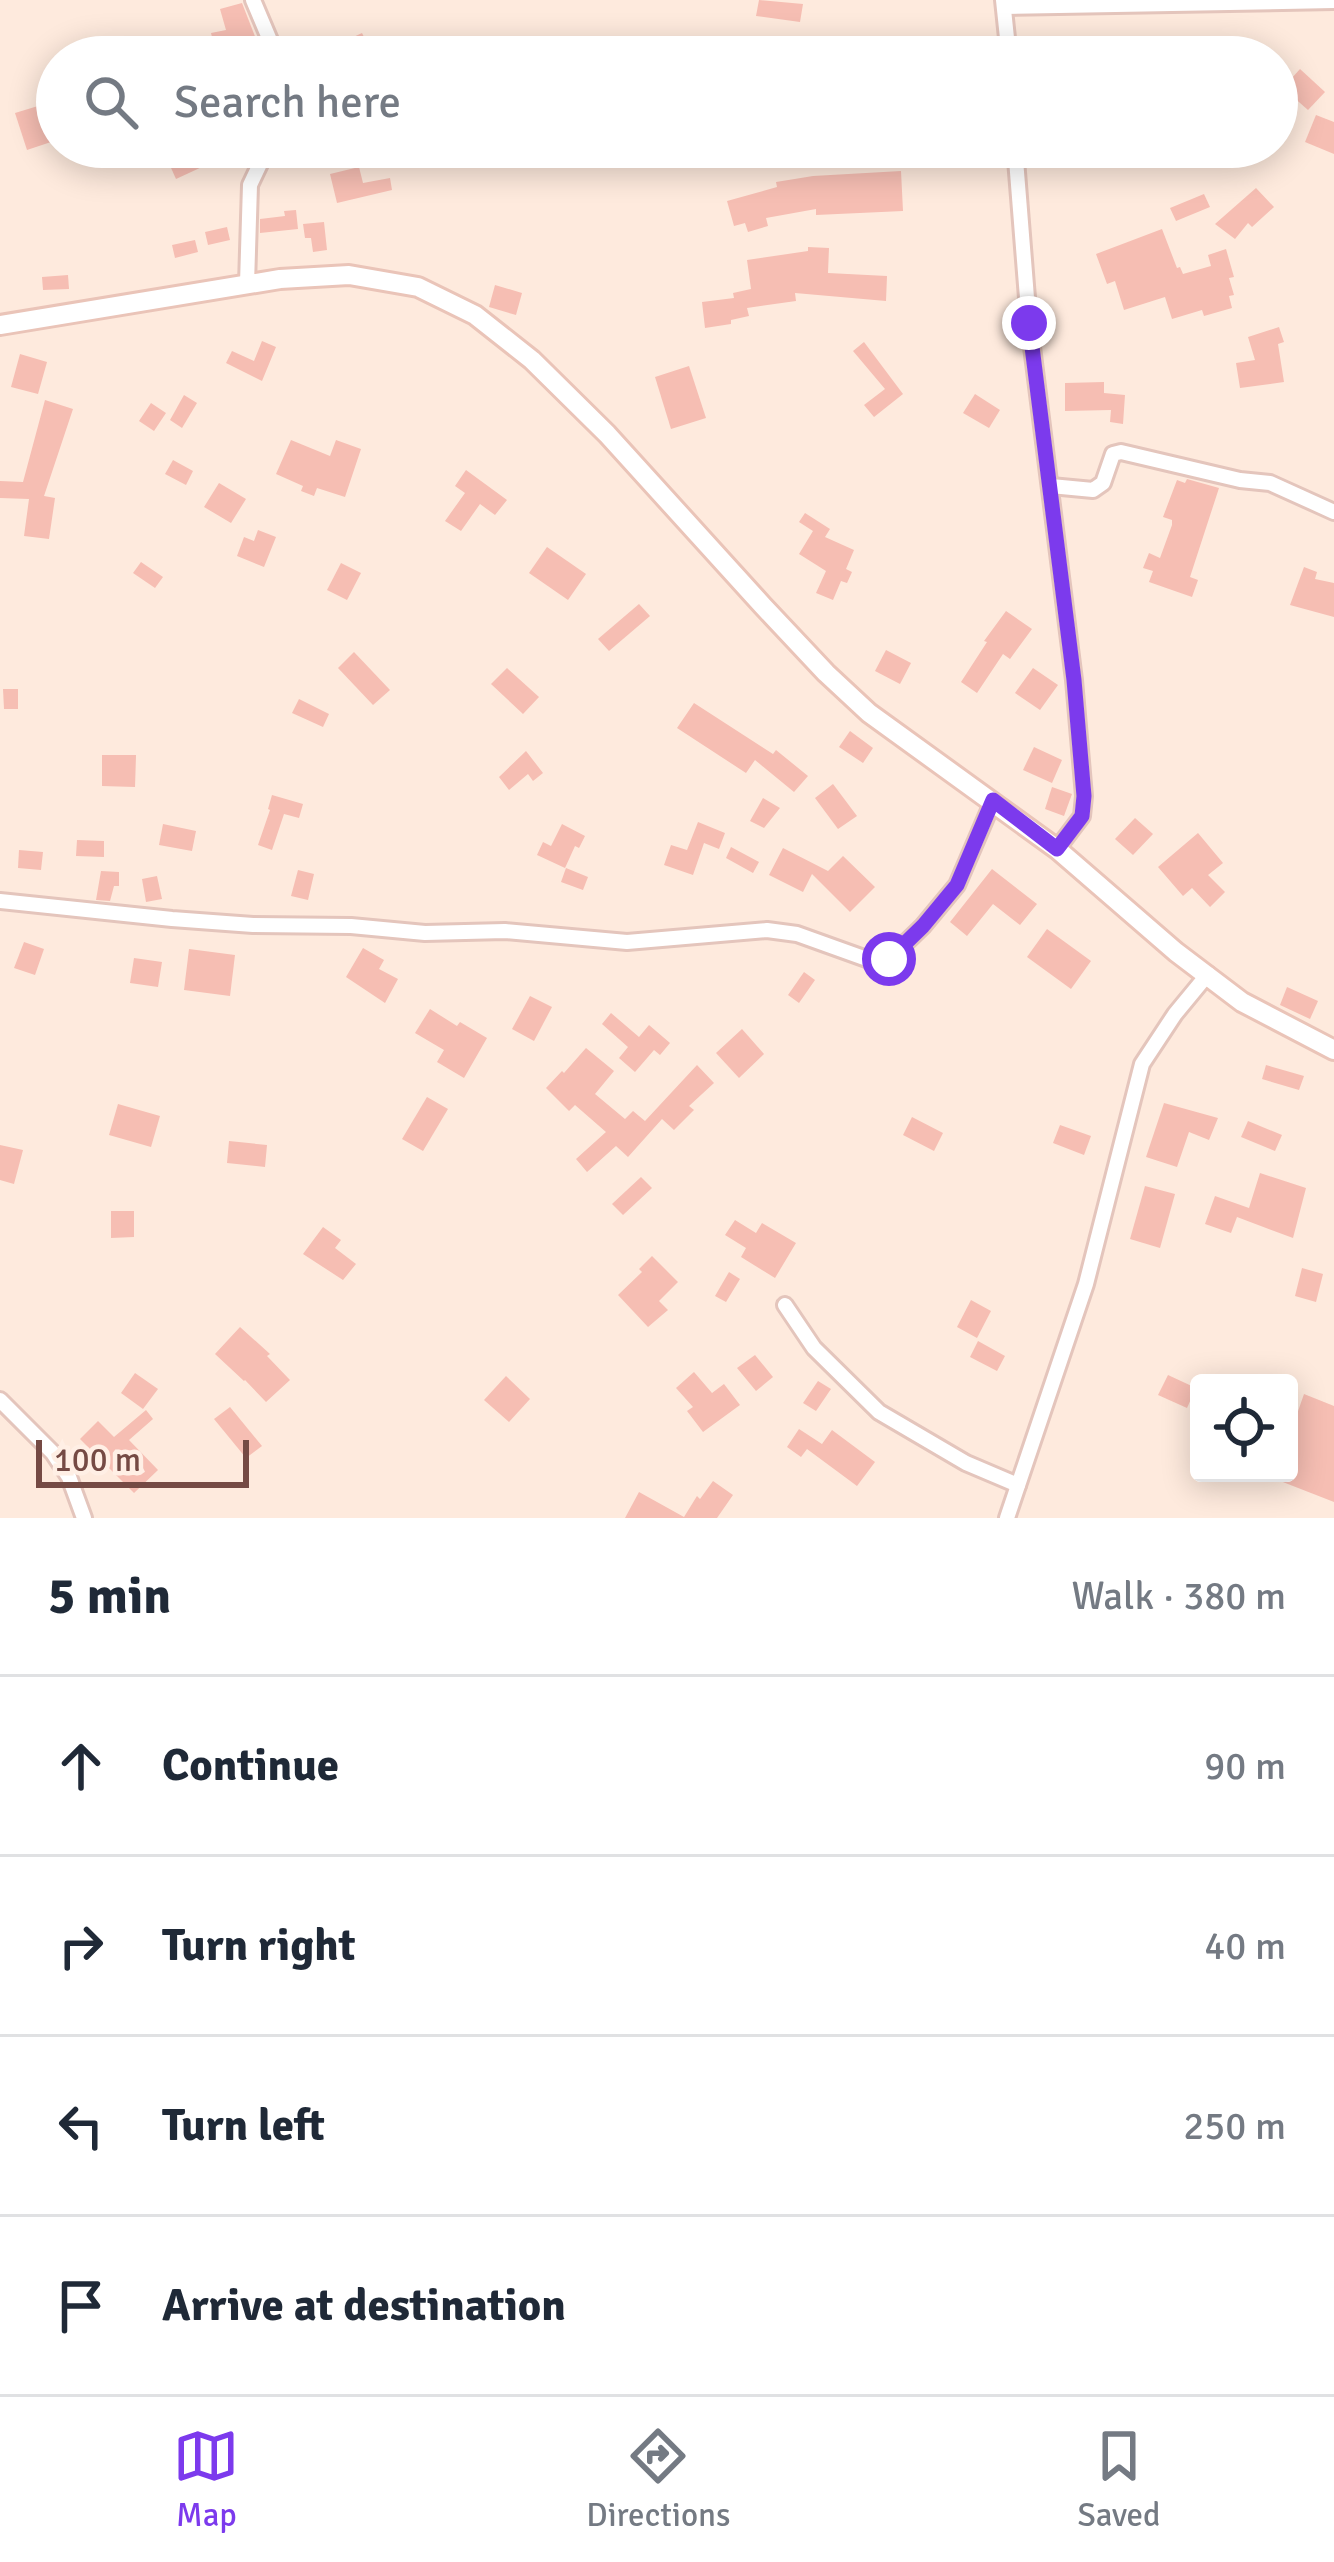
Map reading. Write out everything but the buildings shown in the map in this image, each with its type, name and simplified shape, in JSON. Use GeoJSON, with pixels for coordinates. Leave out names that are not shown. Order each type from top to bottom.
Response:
{"type":"FeatureCollection","features":[{"type":"Feature","properties":{"kind":"main road"},"geometry":{"type":"LineString","coordinates":[[0,325],[247,284],[349,275],[418,286],[475,315],[532,360],[607,434],[826,673],[869,713],[1057,849],[1176,952],[1243,1002],[1334,1050]]}},
{"type":"Feature","properties":{"kind":"street"},"geometry":{"type":"LineString","coordinates":[[253,0],[268,36]]}},
{"type":"Feature","properties":{"kind":"street"},"geometry":{"type":"LineString","coordinates":[[1007,36],[1004,4],[1334,1]]}},
{"type":"Feature","properties":{"kind":"street"},"geometry":{"type":"LineString","coordinates":[[247,284],[250,185],[258,168]]}},
{"type":"Feature","properties":{"kind":"street"},"geometry":{"type":"LineString","coordinates":[[1017,168],[1029,323],[1084,796],[1082,816],[1057,849]]}},
{"type":"Feature","properties":{"kind":"street"},"geometry":{"type":"LineString","coordinates":[[1051,486],[1093,490],[1103,483],[1113,454],[1121,452],[1270,483],[1334,512]]}},
{"type":"Feature","properties":{"kind":"street"},"geometry":{"type":"LineString","coordinates":[[0,901],[172,920],[425,933],[505,931],[627,942],[767,930],[796,934],[875,962],[889,959],[957,885],[993,800]]}},
{"type":"Feature","properties":{"kind":"street"},"geometry":{"type":"LineString","coordinates":[[1007,1518],[1086,1284],[1142,1064],[1208,974]]}},
{"type":"Feature","properties":{"kind":"street"},"geometry":{"type":"LineString","coordinates":[[785,1305],[814,1348],[879,1412],[966,1462],[1018,1485]]}},
{"type":"Feature","properties":{"kind":"street"},"geometry":{"type":"LineString","coordinates":[[0,1400],[53,1453],[69,1477],[84,1518]]}},
{"type":"Feature","properties":{"kind":"route"},"geometry":{"type":"LineString","coordinates":[[889,959],[957,885],[993,800],[1057,849],[1082,816],[1074,680],[1029,323]]}}]}
